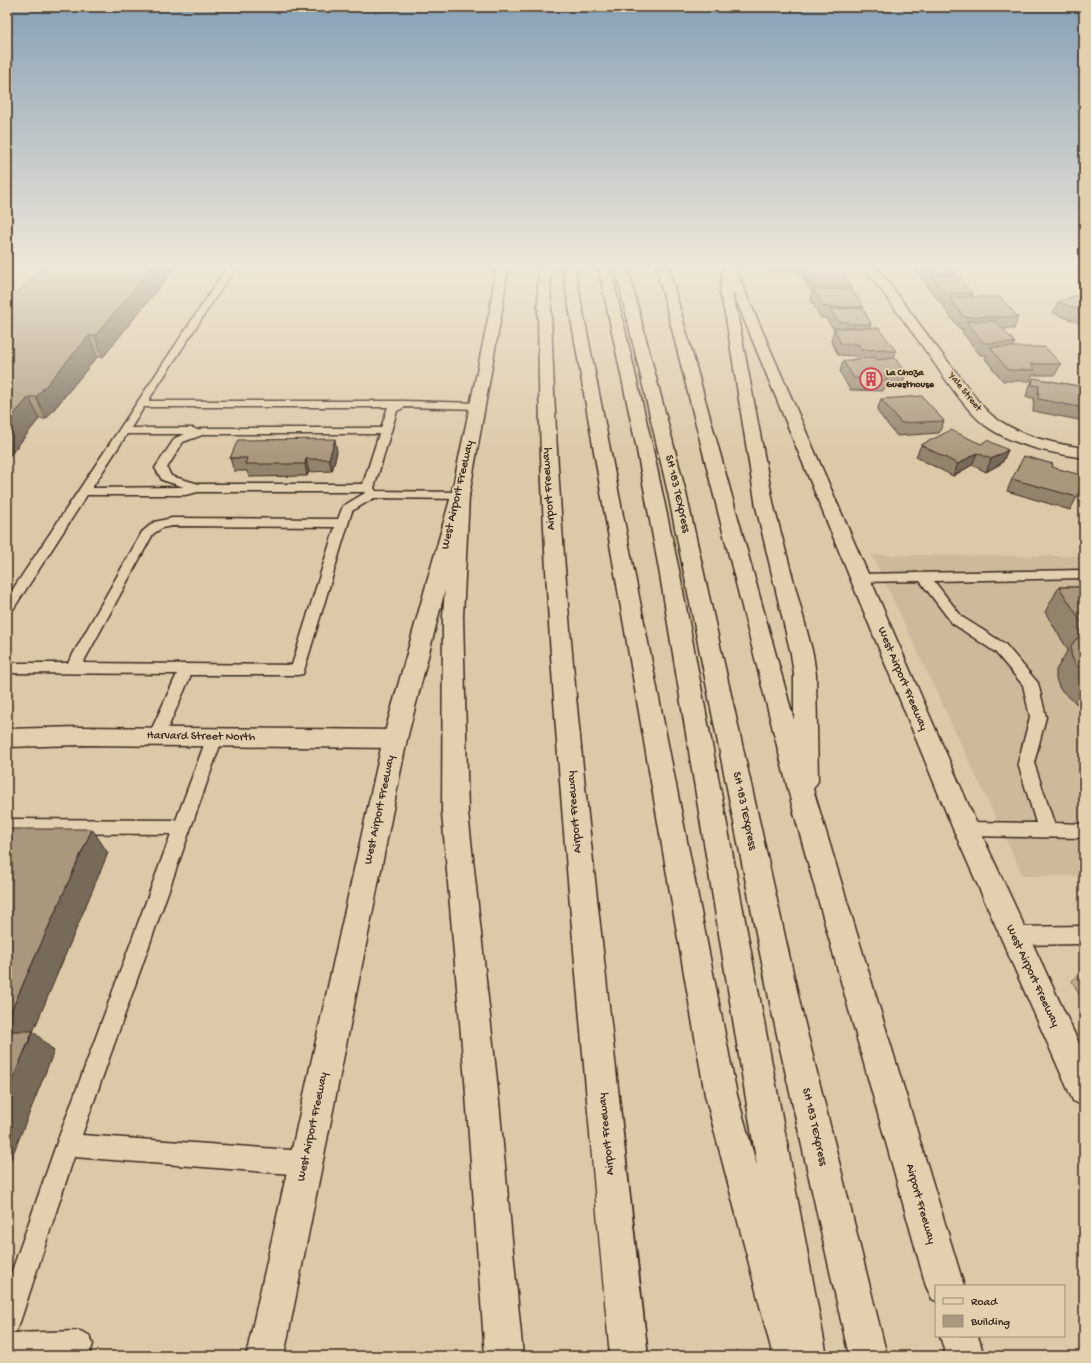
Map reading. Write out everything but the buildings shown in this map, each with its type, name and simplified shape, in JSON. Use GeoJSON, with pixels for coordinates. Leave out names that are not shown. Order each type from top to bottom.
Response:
{"type":"FeatureCollection","features":[{"type":"Feature","properties":{"kind":"main road","name":"West Airport Freeway"},"geometry":{"type":"LineString","coordinates":[[265,1356],[395,739],[460,496],[492,330]]}},
{"type":"Feature","properties":{"kind":"main road","name":"Airport Freeway"},"geometry":{"type":"LineString","coordinates":[[545,330],[547,451],[573,798],[629,1356]]}},
{"type":"Feature","properties":{"kind":"main road"},"geometry":{"type":"LineString","coordinates":[[580,330],[721,1095],[792,1356]]}},
{"type":"Feature","properties":{"kind":"main road","name":"SH 183 TEXpress"},"geometry":{"type":"LineString","coordinates":[[618,330],[670,575],[808,1356]]}},
{"type":"Feature","properties":{"kind":"main road","name":"SH 183 TEXpress"},"geometry":{"type":"LineString","coordinates":[[637,330],[677,493],[786,1008],[868,1356]]}},
{"type":"Feature","properties":{"kind":"main road","name":"Airport Freeway"},"geometry":{"type":"LineString","coordinates":[[679,330],[806,814],[944,1285]]}},
{"type":"Feature","properties":{"kind":"main road"},"geometry":{"type":"LineString","coordinates":[[734,330],[765,507],[802,654],[805,675],[806,814]]}},
{"type":"Feature","properties":{"kind":"main road","name":"West Airport Freeway"},"geometry":{"type":"LineString","coordinates":[[755,330],[966,829],[1013,936],[1084,1090]]}},
{"type":"Feature","properties":{"kind":"main road","name":"Yale Street"},"geometry":{"type":"LineString","coordinates":[[917,330],[966,395],[990,422],[1025,439],[1045,446],[1084,453]]}},
{"type":"Feature","properties":{"kind":"main road"},"geometry":{"type":"LineString","coordinates":[[460,496],[453,617],[455,814],[481,1081],[504,1356]]}},
{"type":"Feature","properties":{"kind":"main road","name":"Harvard Street North"},"geometry":{"type":"LineString","coordinates":[[7,738],[80,736],[395,739]]}},
{"type":"Feature","properties":{"kind":"main road"},"geometry":{"type":"LineString","coordinates":[[959,1337],[965,1356]]}},
{"type":"Feature","properties":{"kind":"lane"},"geometry":{"type":"LineString","coordinates":[[7,608],[190,330]]}},
{"type":"Feature","properties":{"kind":"lane"},"geometry":{"type":"LineString","coordinates":[[141,404],[403,404],[478,406]]}},
{"type":"Feature","properties":{"kind":"lane"},"geometry":{"type":"LineString","coordinates":[[7,668],[298,670],[347,509],[370,491],[392,409],[403,404]]}},
{"type":"Feature","properties":{"kind":"lane"},"geometry":{"type":"LineString","coordinates":[[124,431],[385,431]]}},
{"type":"Feature","properties":{"kind":"lane"},"geometry":{"type":"LineString","coordinates":[[198,488],[166,478],[161,468],[179,440],[204,431]]}},
{"type":"Feature","properties":{"kind":"lane"},"geometry":{"type":"LineString","coordinates":[[83,492],[185,491],[198,488],[370,491],[460,496]]}},
{"type":"Feature","properties":{"kind":"lane"},"geometry":{"type":"LineString","coordinates":[[73,668],[148,532],[158,525],[172,522],[343,523]]}},
{"type":"Feature","properties":{"kind":"lane"},"geometry":{"type":"LineString","coordinates":[[859,578],[1084,574]]}},
{"type":"Feature","properties":{"kind":"lane"},"geometry":{"type":"LineString","coordinates":[[924,577],[957,620],[1000,648],[1030,683],[1038,716],[1026,763],[1047,830]]}},
{"type":"Feature","properties":{"kind":"lane"},"geometry":{"type":"LineString","coordinates":[[156,737],[186,670]]}},
{"type":"Feature","properties":{"kind":"lane"},"geometry":{"type":"LineString","coordinates":[[7,1322],[67,1145],[215,737]]}},
{"type":"Feature","properties":{"kind":"lane"},"geometry":{"type":"LineString","coordinates":[[7,826],[182,827]]}},
{"type":"Feature","properties":{"kind":"lane"},"geometry":{"type":"LineString","coordinates":[[966,829],[1084,831]]}},
{"type":"Feature","properties":{"kind":"lane"},"geometry":{"type":"LineString","coordinates":[[1013,936],[1084,936]]}},
{"type":"Feature","properties":{"kind":"lane"},"geometry":{"type":"LineString","coordinates":[[67,1145],[305,1163]]}},
{"type":"Feature","properties":{"kind":"lane"},"geometry":{"type":"LineString","coordinates":[[7,1346],[80,1344],[76,1356]]}},
{"type":"Feature","properties":{"kind":"shaded area"},"geometry":{"type":"Polygon","coordinates":[[[872,555],[1084,556],[1084,876],[1023,876],[872,555]]]}},
{"type":"Feature","properties":{"kind":"shaded area"},"geometry":{"type":"Polygon","coordinates":[[[1084,970],[1084,1004],[1072,981],[1084,970]]]}},
{"type":"Feature","properties":{"kind":"place","name":"La Choza Guesthouse"},"geometry":{"type":"Point","coordinates":[871,379]}}]}
